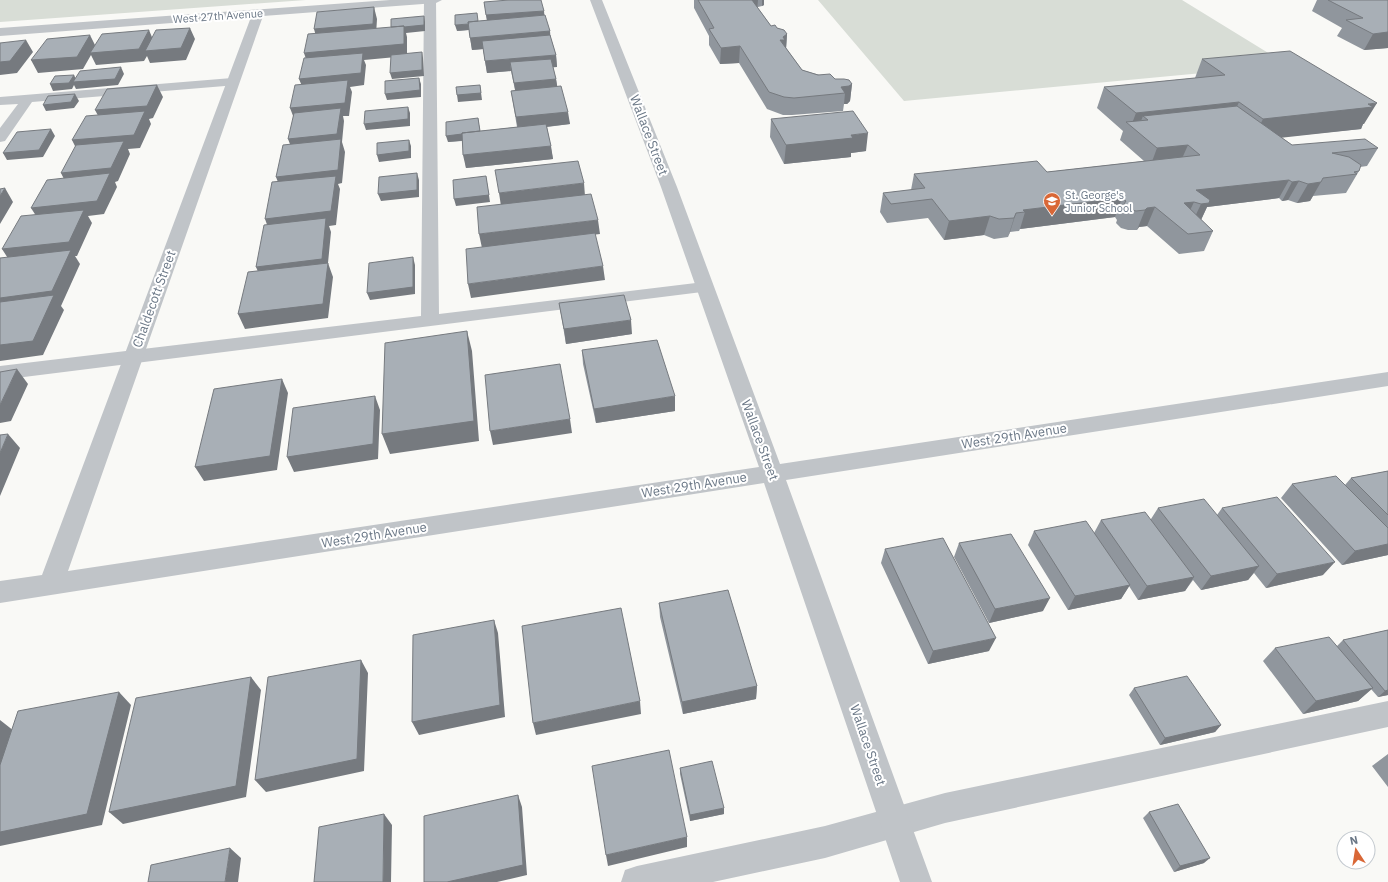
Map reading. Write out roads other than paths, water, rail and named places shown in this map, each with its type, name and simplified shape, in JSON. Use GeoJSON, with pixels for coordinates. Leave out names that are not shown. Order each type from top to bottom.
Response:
{"type":"FeatureCollection","features":[{"type":"Feature","properties":{"kind":"street"},"geometry":{"type":"LineString","coordinates":[[430,0],[430,320]]}},
{"type":"Feature","properties":{"kind":"street","name":"West 27th Avenue"},"geometry":{"type":"LineString","coordinates":[[0,32],[436,0]]}},
{"type":"Feature","properties":{"kind":"street","name":"Wallace Street"},"geometry":{"type":"LineString","coordinates":[[596,0],[666,180],[772,473],[916,882]]}},
{"type":"Feature","properties":{"kind":"street","name":"Chaldecott Street"},"geometry":{"type":"LineString","coordinates":[[51,584],[258,13]]}},
{"type":"Feature","properties":{"kind":"street"},"geometry":{"type":"LineString","coordinates":[[0,101],[232,82]]}},
{"type":"Feature","properties":{"kind":"street"},"geometry":{"type":"LineString","coordinates":[[0,138],[28,99]]}},
{"type":"Feature","properties":{"kind":"street"},"geometry":{"type":"LineString","coordinates":[[0,373],[704,287]]}},
{"type":"Feature","properties":{"kind":"street","name":"West 29th Avenue"},"geometry":{"type":"LineString","coordinates":[[0,592],[1388,379]]}},
{"type":"Feature","properties":{"kind":"street"},"geometry":{"type":"LineString","coordinates":[[637,882],[825,842],[945,808],[1388,714]]}},
{"type":"Feature","properties":{"kind":"place","name":"St. George's Junior School"},"geometry":{"type":"Point","coordinates":[1052,216]}}]}
